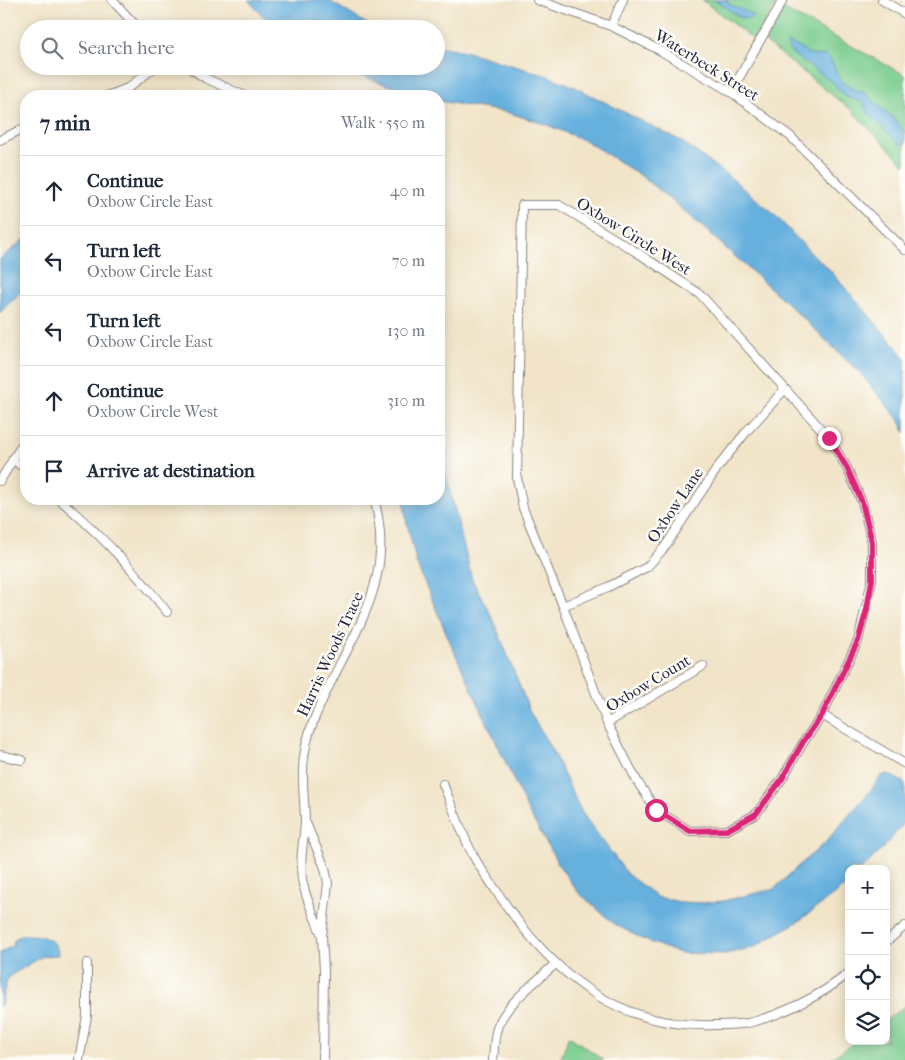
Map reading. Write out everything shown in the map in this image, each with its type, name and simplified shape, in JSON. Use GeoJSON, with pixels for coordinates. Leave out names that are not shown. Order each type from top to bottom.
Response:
{"type":"FeatureCollection","features":[{"type":"Feature","properties":{"kind":"street"},"geometry":{"type":"LineString","coordinates":[[112,0],[131,20]]}},
{"type":"Feature","properties":{"kind":"street","name":"Waterbeck Street"},"geometry":{"type":"LineString","coordinates":[[537,0],[611,26],[659,50],[731,92],[790,136],[905,250]]}},
{"type":"Feature","properties":{"kind":"street"},"geometry":{"type":"LineString","coordinates":[[611,26],[623,0]]}},
{"type":"Feature","properties":{"kind":"street"},"geometry":{"type":"LineString","coordinates":[[731,92],[783,0]]}},
{"type":"Feature","properties":{"kind":"street"},"geometry":{"type":"LineString","coordinates":[[882,0],[905,14]]}},
{"type":"Feature","properties":{"kind":"street"},"geometry":{"type":"LineString","coordinates":[[122,90],[145,75]]}},
{"type":"Feature","properties":{"kind":"street"},"geometry":{"type":"LineString","coordinates":[[202,75],[232,90]]}},
{"type":"Feature","properties":{"kind":"street"},"geometry":{"type":"LineString","coordinates":[[0,140],[20,129]]}},
{"type":"Feature","properties":{"kind":"street","name":"Oxbow Circle West"},"geometry":{"type":"LineString","coordinates":[[522,205],[560,205],[700,294],[829,438],[847,468],[862,502],[872,542],[872,580],[867,609],[858,641],[822,715],[803,742],[782,779],[756,814],[727,830],[690,831],[656,810],[637,781],[607,723],[563,606],[523,508],[517,478],[522,205]]}},
{"type":"Feature","properties":{"kind":"street","name":"Oxbow Lane"},"geometry":{"type":"LineString","coordinates":[[563,606],[608,587],[647,567],[664,548],[718,467],[785,389]]}},
{"type":"Feature","properties":{"kind":"street"},"geometry":{"type":"LineString","coordinates":[[0,481],[20,448]]}},
{"type":"Feature","properties":{"kind":"street"},"geometry":{"type":"LineString","coordinates":[[13,459],[20,465]]}},
{"type":"Feature","properties":{"kind":"street"},"geometry":{"type":"LineString","coordinates":[[66,505],[101,537],[138,575],[168,612]]}},
{"type":"Feature","properties":{"kind":"street","name":"Harris Woods Trace"},"geometry":{"type":"LineString","coordinates":[[322,936],[305,892],[302,878],[301,865],[305,821],[303,769],[307,741],[314,718],[361,624],[373,593],[380,551],[380,527],[375,505]]}},
{"type":"Feature","properties":{"kind":"street","name":"Oxbow Count"},"geometry":{"type":"LineString","coordinates":[[607,723],[702,666]]}},
{"type":"Feature","properties":{"kind":"street"},"geometry":{"type":"LineString","coordinates":[[822,715],[905,764]]}},
{"type":"Feature","properties":{"kind":"street"},"geometry":{"type":"LineString","coordinates":[[0,755],[22,760]]}},
{"type":"Feature","properties":{"kind":"street"},"geometry":{"type":"LineString","coordinates":[[443,784],[474,856],[507,907],[536,945],[554,964],[580,985],[604,1001],[627,1012],[666,1023],[695,1026],[747,1023],[807,1000],[845,976]]}},
{"type":"Feature","properties":{"kind":"street","name":"Harris Woods Trace"},"geometry":{"type":"LineString","coordinates":[[305,821],[325,868],[327,879],[322,936],[324,971],[323,1060]]}},
{"type":"Feature","properties":{"kind":"street"},"geometry":{"type":"LineString","coordinates":[[890,939],[905,926]]}},
{"type":"Feature","properties":{"kind":"street"},"geometry":{"type":"LineString","coordinates":[[79,1060],[87,1016],[88,963]]}},
{"type":"Feature","properties":{"kind":"street"},"geometry":{"type":"LineString","coordinates":[[493,1060],[496,1031],[502,1018],[516,1001],[554,964]]}},
{"type":"Feature","properties":{"kind":"green space"},"geometry":{"type":"Polygon","coordinates":[[[702,0],[778,0],[755,41],[702,0]]]}},
{"type":"Feature","properties":{"kind":"green space"},"geometry":{"type":"Polygon","coordinates":[[[783,9],[905,75],[905,165],[851,110],[764,41],[783,9]]]}},
{"type":"Feature","properties":{"kind":"green space"},"geometry":{"type":"Polygon","coordinates":[[[905,1006],[905,1060],[829,1060],[850,1045],[890,1045],[890,1017],[905,1006]]]}},
{"type":"Feature","properties":{"kind":"green space"},"geometry":{"type":"Polygon","coordinates":[[[569,1036],[604,1060],[560,1060],[569,1036]]]}},
{"type":"Feature","properties":{"kind":"water"},"geometry":{"type":"Polygon","coordinates":[[[248,0],[328,0],[360,20],[269,20],[248,0]]]}},
{"type":"Feature","properties":{"kind":"water"},"geometry":{"type":"Polygon","coordinates":[[[715,0],[727,0],[728,4],[754,15],[750,19],[741,18],[715,0]]]}},
{"type":"Feature","properties":{"kind":"water"},"geometry":{"type":"Polygon","coordinates":[[[787,43],[793,44],[812,55],[826,55],[832,62],[841,81],[850,88],[866,94],[896,120],[900,125],[905,142],[900,145],[868,113],[863,102],[846,97],[832,82],[790,52],[787,43]]]}},
{"type":"Feature","properties":{"kind":"water"},"geometry":{"type":"Polygon","coordinates":[[[445,47],[461,50],[548,76],[573,86],[681,141],[731,178],[774,214],[828,268],[905,357],[905,433],[900,421],[860,373],[786,302],[689,215],[640,175],[586,141],[545,124],[506,112],[445,102],[445,90],[406,90],[360,75],[445,75],[445,47]]]}},
{"type":"Feature","properties":{"kind":"water"},"geometry":{"type":"Polygon","coordinates":[[[20,243],[20,292],[0,313],[0,259],[20,243]]]}},
{"type":"Feature","properties":{"kind":"water"},"geometry":{"type":"Polygon","coordinates":[[[445,470],[472,579],[494,621],[530,712],[555,756],[582,813],[628,875],[657,897],[680,902],[704,903],[723,901],[774,889],[824,844],[881,776],[888,774],[905,783],[905,822],[866,865],[845,865],[845,886],[799,921],[752,948],[725,954],[679,953],[642,939],[613,923],[577,891],[560,867],[528,811],[454,651],[417,565],[405,505],[445,505],[445,470]]]}},
{"type":"Feature","properties":{"kind":"water"},"geometry":{"type":"Polygon","coordinates":[[[21,935],[39,936],[50,940],[55,944],[58,955],[43,956],[8,977],[0,1007],[0,953],[12,946],[15,939],[21,935]]]}},
{"type":"Feature","properties":{"kind":"route"},"geometry":{"type":"LineString","coordinates":[[656,810],[690,831],[727,830],[756,814],[782,779],[803,742],[822,715],[858,641],[867,609],[872,580],[872,542],[862,502],[847,468],[829,438]]}}]}
